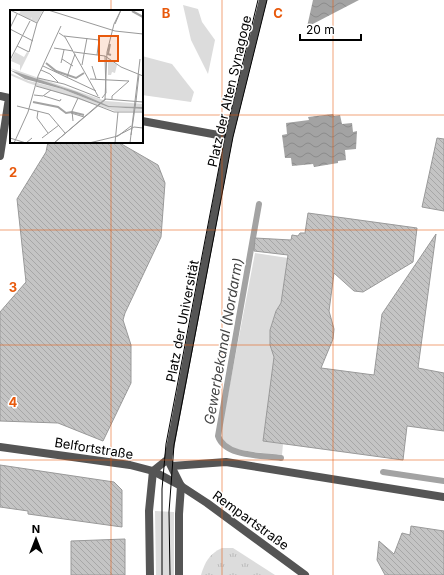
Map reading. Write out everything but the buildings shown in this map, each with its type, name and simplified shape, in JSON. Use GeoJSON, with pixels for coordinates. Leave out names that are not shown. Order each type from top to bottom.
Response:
{"type":"FeatureCollection","features":[{"type":"Feature","properties":{"kind":"street","name":"Platz der Alten Synagoge"},"geometry":{"type":"LineString","coordinates":[[219,188],[229,136],[263,0]]}},
{"type":"Feature","properties":{"kind":"street"},"geometry":{"type":"LineString","coordinates":[[0,96],[10,98],[0,156]]}},
{"type":"Feature","properties":{"kind":"street"},"geometry":{"type":"LineString","coordinates":[[143,121],[229,136]]}},
{"type":"Feature","properties":{"kind":"street","name":"Platz der Universität"},"geometry":{"type":"LineString","coordinates":[[170,463],[219,188]]}},
{"type":"Feature","properties":{"kind":"street","name":"Belfortstraße"},"geometry":{"type":"LineString","coordinates":[[0,447],[130,465],[152,471],[181,486]]}},
{"type":"Feature","properties":{"kind":"street"},"geometry":{"type":"LineString","coordinates":[[150,575],[149,511],[152,471],[170,463],[226,462],[444,497]]}},
{"type":"Feature","properties":{"kind":"street"},"geometry":{"type":"LineString","coordinates":[[170,463],[181,486],[179,514],[179,575]]}},
{"type":"Feature","properties":{"kind":"street","name":"Rempartstraße"},"geometry":{"type":"LineString","coordinates":[[181,486],[229,518],[305,575]]}},
{"type":"Feature","properties":{"kind":"green space"},"geometry":{"type":"Polygon","coordinates":[[[183,5],[198,9],[202,22],[215,40],[208,74],[191,40],[183,5]]]}},
{"type":"Feature","properties":{"kind":"green space"},"geometry":{"type":"Polygon","coordinates":[[[143,56],[172,64],[194,92],[191,102],[143,95],[143,56]]]}},
{"type":"Feature","properties":{"kind":"green space"},"geometry":{"type":"Polygon","coordinates":[[[255,253],[288,258],[281,303],[276,311],[270,330],[270,345],[275,358],[263,441],[283,444],[282,455],[252,452],[229,446],[225,443],[221,434],[255,253]]]}},
{"type":"Feature","properties":{"kind":"green space"},"geometry":{"type":"Polygon","coordinates":[[[155,511],[174,512],[174,575],[156,575],[155,511]]]}},
{"type":"Feature","properties":{"kind":"green space"},"geometry":{"type":"Polygon","coordinates":[[[222,548],[233,548],[275,575],[201,575],[208,559],[222,548]]]}},
{"type":"Feature","properties":{"kind":"water"},"geometry":{"type":"Polygon","coordinates":[[[313,0],[359,0],[307,27],[313,0]]]}},
{"type":"Feature","properties":{"kind":"water"},"geometry":{"type":"Polygon","coordinates":[[[333,114],[334,116],[340,115],[342,124],[352,123],[353,132],[357,131],[356,149],[345,150],[346,160],[338,161],[338,163],[314,167],[313,164],[292,166],[291,158],[285,158],[282,135],[287,134],[286,123],[309,120],[308,117],[333,114]]]}},
{"type":"Feature","properties":{"kind":"waterway","name":"Gewerbekanal (Nordarm)"},"geometry":{"type":"LineString","coordinates":[[259,204],[218,436],[222,443],[228,448],[236,451],[245,454],[281,458]]}},
{"type":"Feature","properties":{"kind":"waterway","name":"Gewerbekanal (Nordarm)"},"geometry":{"type":"LineString","coordinates":[[383,472],[444,481]]}},
{"type":"Feature","properties":{"kind":"tram line"},"geometry":{"type":"LineString","coordinates":[[162,575],[162,489],[166,444],[225,136],[258,0]]}},
{"type":"Feature","properties":{"kind":"tram line"},"geometry":{"type":"LineString","coordinates":[[170,575],[169,512],[174,445],[233,137],[267,0]]}}]}
